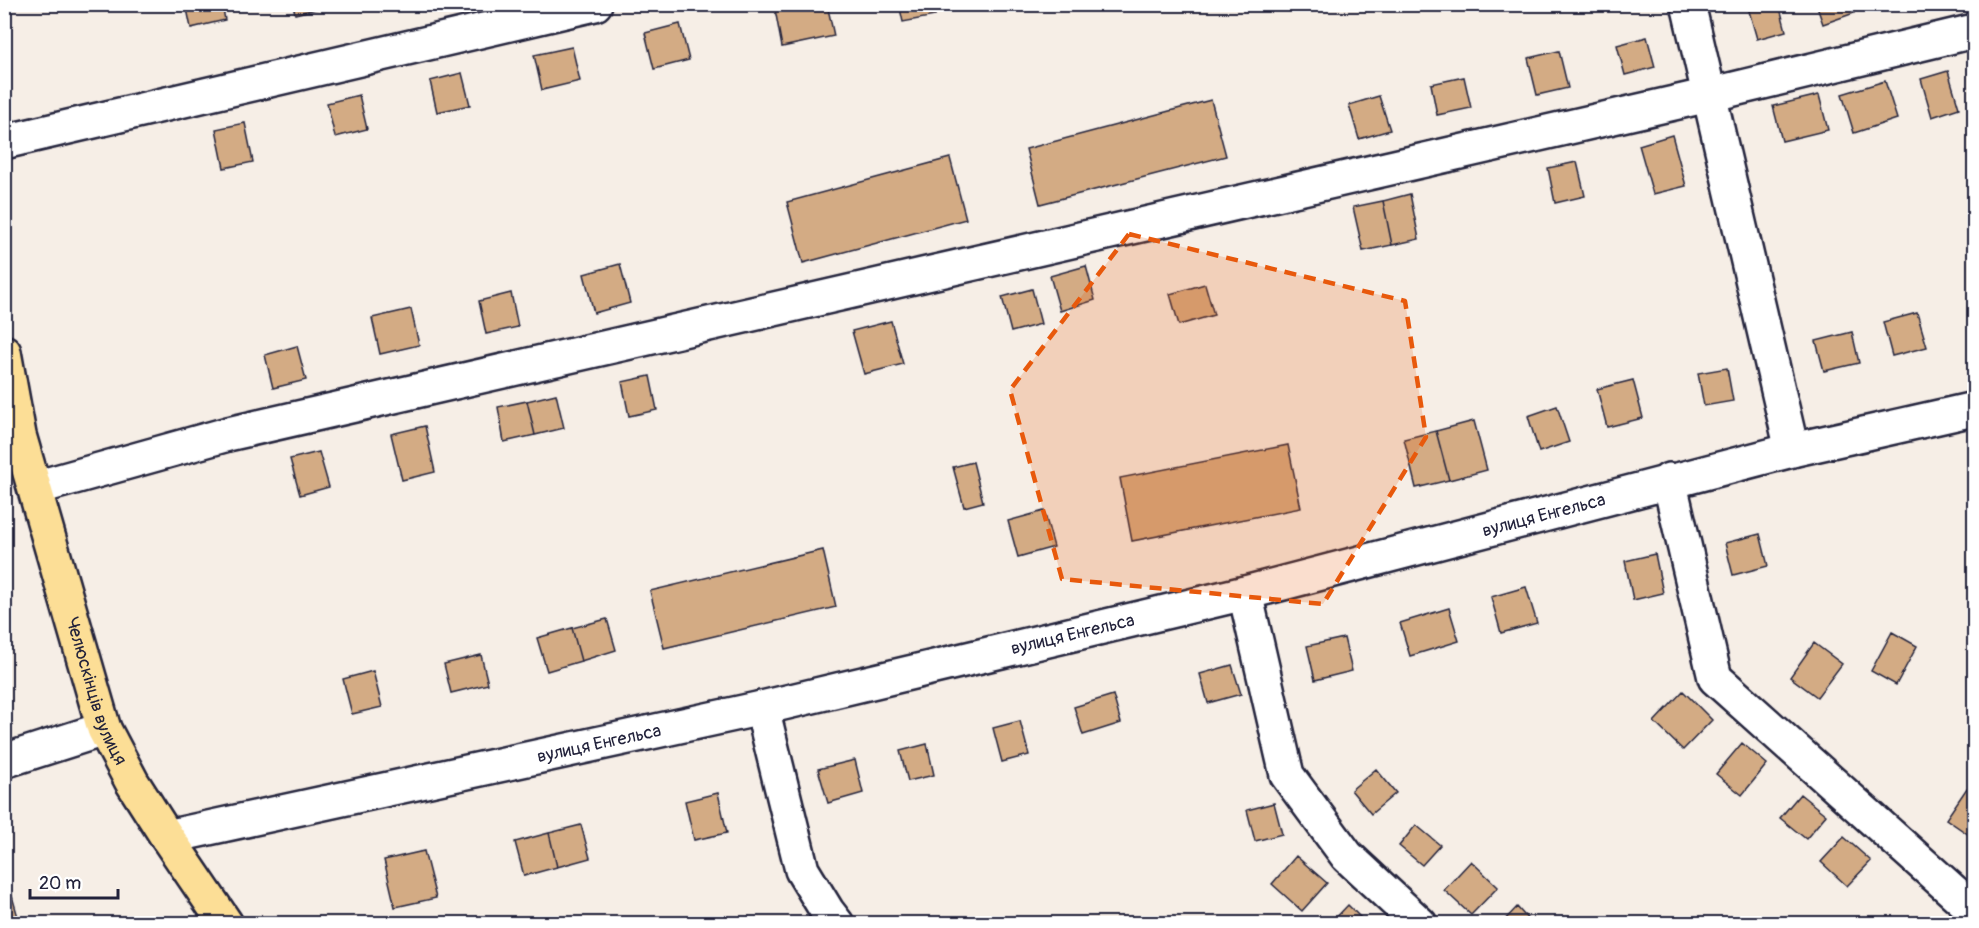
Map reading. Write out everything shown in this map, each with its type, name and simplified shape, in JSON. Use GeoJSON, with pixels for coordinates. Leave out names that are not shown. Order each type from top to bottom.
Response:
{"type":"FeatureCollection","features":[{"type":"Feature","properties":{"kind":"main road","name":"Челюскінців вулиця"},"geometry":{"type":"LineString","coordinates":[[4,352],[12,438],[35,488],[104,729],[132,782],[226,924]]}},
{"type":"Feature","properties":{"kind":"street"},"geometry":{"type":"LineString","coordinates":[[4,142],[595,4]]}},
{"type":"Feature","properties":{"kind":"street"},"geometry":{"type":"LineString","coordinates":[[1688,4],[1792,450]]}},
{"type":"Feature","properties":{"kind":"street"},"geometry":{"type":"LineString","coordinates":[[35,488],[228,434],[1709,95],[1974,31]]}},
{"type":"Feature","properties":{"kind":"street","name":"вулиця Енгельса"},"geometry":{"type":"LineString","coordinates":[[167,837],[762,708],[1245,593],[1669,480],[1974,409]]}},
{"type":"Feature","properties":{"kind":"street"},"geometry":{"type":"LineString","coordinates":[[1669,480],[1715,678],[1974,910]]}},
{"type":"Feature","properties":{"kind":"street"},"geometry":{"type":"LineString","coordinates":[[1245,593],[1287,775],[1347,856],[1420,924]]}},
{"type":"Feature","properties":{"kind":"street"},"geometry":{"type":"LineString","coordinates":[[762,708],[802,870],[826,911],[837,924]]}},
{"type":"Feature","properties":{"kind":"street"},"geometry":{"type":"LineString","coordinates":[[4,761],[104,729]]}},
{"type":"Feature","properties":{"kind":"highlighted area"},"geometry":{"type":"Polygon","coordinates":[[[1129,234],[1405,301],[1426,437],[1323,604],[1062,579],[1010,390],[1129,234]]]}},
{"type":"Feature","properties":{"kind":"building"},"geometry":{"type":"Polygon","coordinates":[[[186,4],[222,4],[225,20],[191,28],[186,4]]]}},
{"type":"Feature","properties":{"kind":"building"},"geometry":{"type":"Polygon","coordinates":[[[293,4],[328,4],[328,6],[295,14],[293,4]]]}},
{"type":"Feature","properties":{"kind":"building"},"geometry":{"type":"Polygon","coordinates":[[[774,4],[827,4],[834,36],[782,47],[774,4]]]}},
{"type":"Feature","properties":{"kind":"building"},"geometry":{"type":"Polygon","coordinates":[[[899,4],[933,4],[935,16],[903,22],[899,4]]]}},
{"type":"Feature","properties":{"kind":"building"},"geometry":{"type":"Polygon","coordinates":[[[1747,4],[1779,4],[1786,31],[1757,39],[1747,4]]]}},
{"type":"Feature","properties":{"kind":"building"},"geometry":{"type":"Polygon","coordinates":[[[1816,4],[1851,4],[1854,13],[1823,24],[1816,4]]]}},
{"type":"Feature","properties":{"kind":"building"},"geometry":{"type":"Polygon","coordinates":[[[680,24],[689,60],[654,69],[645,33],[680,24]]]}},
{"type":"Feature","properties":{"kind":"building"},"geometry":{"type":"Polygon","coordinates":[[[1647,37],[1655,67],[1625,75],[1617,45],[1647,37]]]}},
{"type":"Feature","properties":{"kind":"building"},"geometry":{"type":"Polygon","coordinates":[[[572,47],[580,81],[542,90],[534,55],[572,47]]]}},
{"type":"Feature","properties":{"kind":"building"},"geometry":{"type":"Polygon","coordinates":[[[1559,51],[1568,88],[1537,95],[1528,58],[1559,51]]]}},
{"type":"Feature","properties":{"kind":"building"},"geometry":{"type":"Polygon","coordinates":[[[1948,71],[1959,108],[1932,117],[1921,79],[1948,71]]]}},
{"type":"Feature","properties":{"kind":"building"},"geometry":{"type":"Polygon","coordinates":[[[462,73],[470,105],[437,112],[430,81],[462,73]]]}},
{"type":"Feature","properties":{"kind":"building"},"geometry":{"type":"Polygon","coordinates":[[[1464,77],[1471,108],[1437,115],[1431,84],[1464,77]]]}},
{"type":"Feature","properties":{"kind":"building"},"geometry":{"type":"Polygon","coordinates":[[[1885,81],[1897,119],[1854,133],[1842,94],[1885,81]]]}},
{"type":"Feature","properties":{"kind":"building"},"geometry":{"type":"Polygon","coordinates":[[[359,95],[367,129],[335,137],[327,103],[359,95]]]}},
{"type":"Feature","properties":{"kind":"building"},"geometry":{"type":"Polygon","coordinates":[[[1819,95],[1828,130],[1782,141],[1773,106],[1819,95]]]}},
{"type":"Feature","properties":{"kind":"building"},"geometry":{"type":"Polygon","coordinates":[[[1379,96],[1390,130],[1359,139],[1349,105],[1379,96]]]}},
{"type":"Feature","properties":{"kind":"building"},"geometry":{"type":"Polygon","coordinates":[[[1211,100],[1226,156],[1040,204],[1026,149],[1211,100]]]}},
{"type":"Feature","properties":{"kind":"building"},"geometry":{"type":"Polygon","coordinates":[[[245,123],[253,162],[224,168],[216,129],[245,123]]]}},
{"type":"Feature","properties":{"kind":"building"},"geometry":{"type":"Polygon","coordinates":[[[1672,135],[1686,186],[1653,194],[1639,145],[1672,135]]]}},
{"type":"Feature","properties":{"kind":"building"},"geometry":{"type":"Polygon","coordinates":[[[950,158],[966,219],[803,263],[787,202],[950,158]]]}},
{"type":"Feature","properties":{"kind":"building"},"geometry":{"type":"Polygon","coordinates":[[[1577,162],[1585,196],[1555,203],[1548,168],[1577,162]]]}},
{"type":"Feature","properties":{"kind":"building"},"geometry":{"type":"Polygon","coordinates":[[[1410,194],[1419,239],[1392,245],[1383,201],[1410,194]]]}},
{"type":"Feature","properties":{"kind":"building"},"geometry":{"type":"Polygon","coordinates":[[[1383,201],[1392,245],[1363,251],[1353,207],[1383,201]]]}},
{"type":"Feature","properties":{"kind":"building"},"geometry":{"type":"Polygon","coordinates":[[[620,264],[630,303],[594,313],[584,274],[620,264]]]}},
{"type":"Feature","properties":{"kind":"building"},"geometry":{"type":"Polygon","coordinates":[[[1086,266],[1095,300],[1060,311],[1050,276],[1086,266]]]}},
{"type":"Feature","properties":{"kind":"building"},"geometry":{"type":"Polygon","coordinates":[[[1205,284],[1214,315],[1179,325],[1170,294],[1205,284]]]}},
{"type":"Feature","properties":{"kind":"building"},"geometry":{"type":"Polygon","coordinates":[[[1032,289],[1041,324],[1011,332],[1002,297],[1032,289]]]}},
{"type":"Feature","properties":{"kind":"building"},"geometry":{"type":"Polygon","coordinates":[[[511,293],[518,327],[486,334],[479,301],[511,293]]]}},
{"type":"Feature","properties":{"kind":"building"},"geometry":{"type":"Polygon","coordinates":[[[1974,299],[1974,316],[1969,301],[1974,299]]]}},
{"type":"Feature","properties":{"kind":"building"},"geometry":{"type":"Polygon","coordinates":[[[411,309],[419,345],[380,354],[372,318],[411,309]]]}},
{"type":"Feature","properties":{"kind":"building"},"geometry":{"type":"Polygon","coordinates":[[[1917,313],[1927,347],[1892,356],[1883,322],[1917,313]]]}},
{"type":"Feature","properties":{"kind":"building"},"geometry":{"type":"Polygon","coordinates":[[[891,321],[903,364],[864,374],[852,331],[891,321]]]}},
{"type":"Feature","properties":{"kind":"building"},"geometry":{"type":"Polygon","coordinates":[[[1852,332],[1859,363],[1824,371],[1816,341],[1852,332]]]}},
{"type":"Feature","properties":{"kind":"building"},"geometry":{"type":"Polygon","coordinates":[[[297,346],[306,380],[273,388],[265,355],[297,346]]]}},
{"type":"Feature","properties":{"kind":"building"},"geometry":{"type":"Polygon","coordinates":[[[1727,368],[1733,401],[1704,406],[1698,373],[1727,368]]]}},
{"type":"Feature","properties":{"kind":"building"},"geometry":{"type":"Polygon","coordinates":[[[650,376],[657,410],[629,416],[622,382],[650,376]]]}},
{"type":"Feature","properties":{"kind":"building"},"geometry":{"type":"Polygon","coordinates":[[[1633,380],[1643,418],[1607,427],[1597,389],[1633,380]]]}},
{"type":"Feature","properties":{"kind":"building"},"geometry":{"type":"Polygon","coordinates":[[[556,394],[564,428],[535,435],[527,401],[556,394]]]}},
{"type":"Feature","properties":{"kind":"building"},"geometry":{"type":"Polygon","coordinates":[[[527,401],[535,435],[504,442],[498,407],[527,401]]]}},
{"type":"Feature","properties":{"kind":"building"},"geometry":{"type":"Polygon","coordinates":[[[1557,406],[1569,442],[1539,452],[1528,416],[1557,406]]]}},
{"type":"Feature","properties":{"kind":"building"},"geometry":{"type":"Polygon","coordinates":[[[1474,421],[1487,470],[1449,480],[1436,431],[1474,421]]]}},
{"type":"Feature","properties":{"kind":"building"},"geometry":{"type":"Polygon","coordinates":[[[425,426],[435,472],[402,480],[391,434],[425,426]]]}},
{"type":"Feature","properties":{"kind":"building"},"geometry":{"type":"Polygon","coordinates":[[[1436,431],[1449,480],[1416,488],[1404,439],[1436,431]]]}},
{"type":"Feature","properties":{"kind":"building"},"geometry":{"type":"Polygon","coordinates":[[[1288,445],[1301,508],[1132,541],[1120,478],[1288,445]]]}},
{"type":"Feature","properties":{"kind":"building"},"geometry":{"type":"Polygon","coordinates":[[[319,452],[329,487],[300,495],[290,459],[319,452]]]}},
{"type":"Feature","properties":{"kind":"building"},"geometry":{"type":"Polygon","coordinates":[[[973,462],[983,502],[964,507],[953,467],[973,462]]]}},
{"type":"Feature","properties":{"kind":"building"},"geometry":{"type":"Polygon","coordinates":[[[1044,511],[1054,547],[1018,557],[1008,521],[1044,511]]]}},
{"type":"Feature","properties":{"kind":"building"},"geometry":{"type":"Polygon","coordinates":[[[1760,534],[1768,566],[1733,575],[1725,543],[1760,534]]]}},
{"type":"Feature","properties":{"kind":"building"},"geometry":{"type":"Polygon","coordinates":[[[823,550],[836,607],[664,648],[650,591],[823,550]]]}},
{"type":"Feature","properties":{"kind":"building"},"geometry":{"type":"Polygon","coordinates":[[[1655,554],[1663,593],[1633,600],[1625,561],[1655,554]]]}},
{"type":"Feature","properties":{"kind":"building"},"geometry":{"type":"Polygon","coordinates":[[[1526,587],[1537,623],[1501,633],[1491,597],[1526,587]]]}},
{"type":"Feature","properties":{"kind":"building"},"geometry":{"type":"Polygon","coordinates":[[[1449,608],[1459,641],[1410,656],[1400,623],[1449,608]]]}},
{"type":"Feature","properties":{"kind":"building"},"geometry":{"type":"Polygon","coordinates":[[[607,619],[616,650],[581,661],[572,628],[607,619]]]}},
{"type":"Feature","properties":{"kind":"building"},"geometry":{"type":"Polygon","coordinates":[[[572,628],[581,661],[547,671],[537,638],[572,628]]]}},
{"type":"Feature","properties":{"kind":"building"},"geometry":{"type":"Polygon","coordinates":[[[1892,632],[1917,646],[1896,685],[1871,671],[1892,632]]]}},
{"type":"Feature","properties":{"kind":"building"},"geometry":{"type":"Polygon","coordinates":[[[1344,638],[1352,671],[1315,680],[1307,646],[1344,638]]]}},
{"type":"Feature","properties":{"kind":"building"},"geometry":{"type":"Polygon","coordinates":[[[1814,643],[1842,664],[1817,697],[1790,677],[1814,643]]]}},
{"type":"Feature","properties":{"kind":"building"},"geometry":{"type":"Polygon","coordinates":[[[481,655],[488,684],[451,693],[444,664],[481,655]]]}},
{"type":"Feature","properties":{"kind":"building"},"geometry":{"type":"Polygon","coordinates":[[[1232,665],[1241,694],[1208,703],[1200,674],[1232,665]]]}},
{"type":"Feature","properties":{"kind":"building"},"geometry":{"type":"Polygon","coordinates":[[[373,671],[382,707],[352,714],[343,679],[373,671]]]}},
{"type":"Feature","properties":{"kind":"building"},"geometry":{"type":"Polygon","coordinates":[[[1683,691],[1712,720],[1683,750],[1654,722],[1683,691]]]}},
{"type":"Feature","properties":{"kind":"building"},"geometry":{"type":"Polygon","coordinates":[[[1113,695],[1121,723],[1083,735],[1074,707],[1113,695]]]}},
{"type":"Feature","properties":{"kind":"building"},"geometry":{"type":"Polygon","coordinates":[[[1020,721],[1029,755],[1002,762],[993,728],[1020,721]]]}},
{"type":"Feature","properties":{"kind":"building"},"geometry":{"type":"Polygon","coordinates":[[[1742,743],[1767,764],[1742,795],[1716,774],[1742,743]]]}},
{"type":"Feature","properties":{"kind":"building"},"geometry":{"type":"Polygon","coordinates":[[[927,744],[934,775],[908,781],[900,751],[927,744]]]}},
{"type":"Feature","properties":{"kind":"building"},"geometry":{"type":"Polygon","coordinates":[[[855,760],[863,793],[828,803],[818,769],[855,760]]]}},
{"type":"Feature","properties":{"kind":"building"},"geometry":{"type":"Polygon","coordinates":[[[1376,769],[1396,793],[1371,814],[1351,790],[1376,769]]]}},
{"type":"Feature","properties":{"kind":"building"},"geometry":{"type":"Polygon","coordinates":[[[1967,788],[1974,793],[1974,833],[1972,837],[1946,819],[1967,788]]]}},
{"type":"Feature","properties":{"kind":"building"},"geometry":{"type":"Polygon","coordinates":[[[718,793],[727,833],[694,840],[685,801],[718,793]]]}},
{"type":"Feature","properties":{"kind":"building"},"geometry":{"type":"Polygon","coordinates":[[[1800,794],[1826,815],[1806,839],[1780,818],[1800,794]]]}},
{"type":"Feature","properties":{"kind":"building"},"geometry":{"type":"Polygon","coordinates":[[[1274,803],[1282,834],[1255,841],[1247,810],[1274,803]]]}},
{"type":"Feature","properties":{"kind":"building"},"geometry":{"type":"Polygon","coordinates":[[[581,825],[590,858],[557,867],[549,833],[581,825]]]}},
{"type":"Feature","properties":{"kind":"building"},"geometry":{"type":"Polygon","coordinates":[[[1416,825],[1440,845],[1422,865],[1399,846],[1416,825]]]}},
{"type":"Feature","properties":{"kind":"building"},"geometry":{"type":"Polygon","coordinates":[[[549,833],[557,867],[524,876],[515,842],[549,833]]]}},
{"type":"Feature","properties":{"kind":"building"},"geometry":{"type":"Polygon","coordinates":[[[1844,837],[1871,861],[1847,886],[1821,862],[1844,837]]]}},
{"type":"Feature","properties":{"kind":"building"},"geometry":{"type":"Polygon","coordinates":[[[424,851],[436,898],[395,907],[384,860],[424,851]]]}},
{"type":"Feature","properties":{"kind":"building"},"geometry":{"type":"Polygon","coordinates":[[[1296,856],[1327,883],[1302,911],[1272,884],[1296,856]]]}},
{"type":"Feature","properties":{"kind":"building"},"geometry":{"type":"Polygon","coordinates":[[[1471,861],[1498,887],[1471,915],[1444,890],[1471,861]]]}},
{"type":"Feature","properties":{"kind":"building"},"geometry":{"type":"Polygon","coordinates":[[[4,868],[20,924],[4,924],[4,868]]]}},
{"type":"Feature","properties":{"kind":"building"},"geometry":{"type":"Polygon","coordinates":[[[1348,905],[1367,924],[1330,924],[1348,905]]]}},
{"type":"Feature","properties":{"kind":"building"},"geometry":{"type":"Polygon","coordinates":[[[1517,907],[1532,924],[1501,924],[1517,907]]]}}]}
